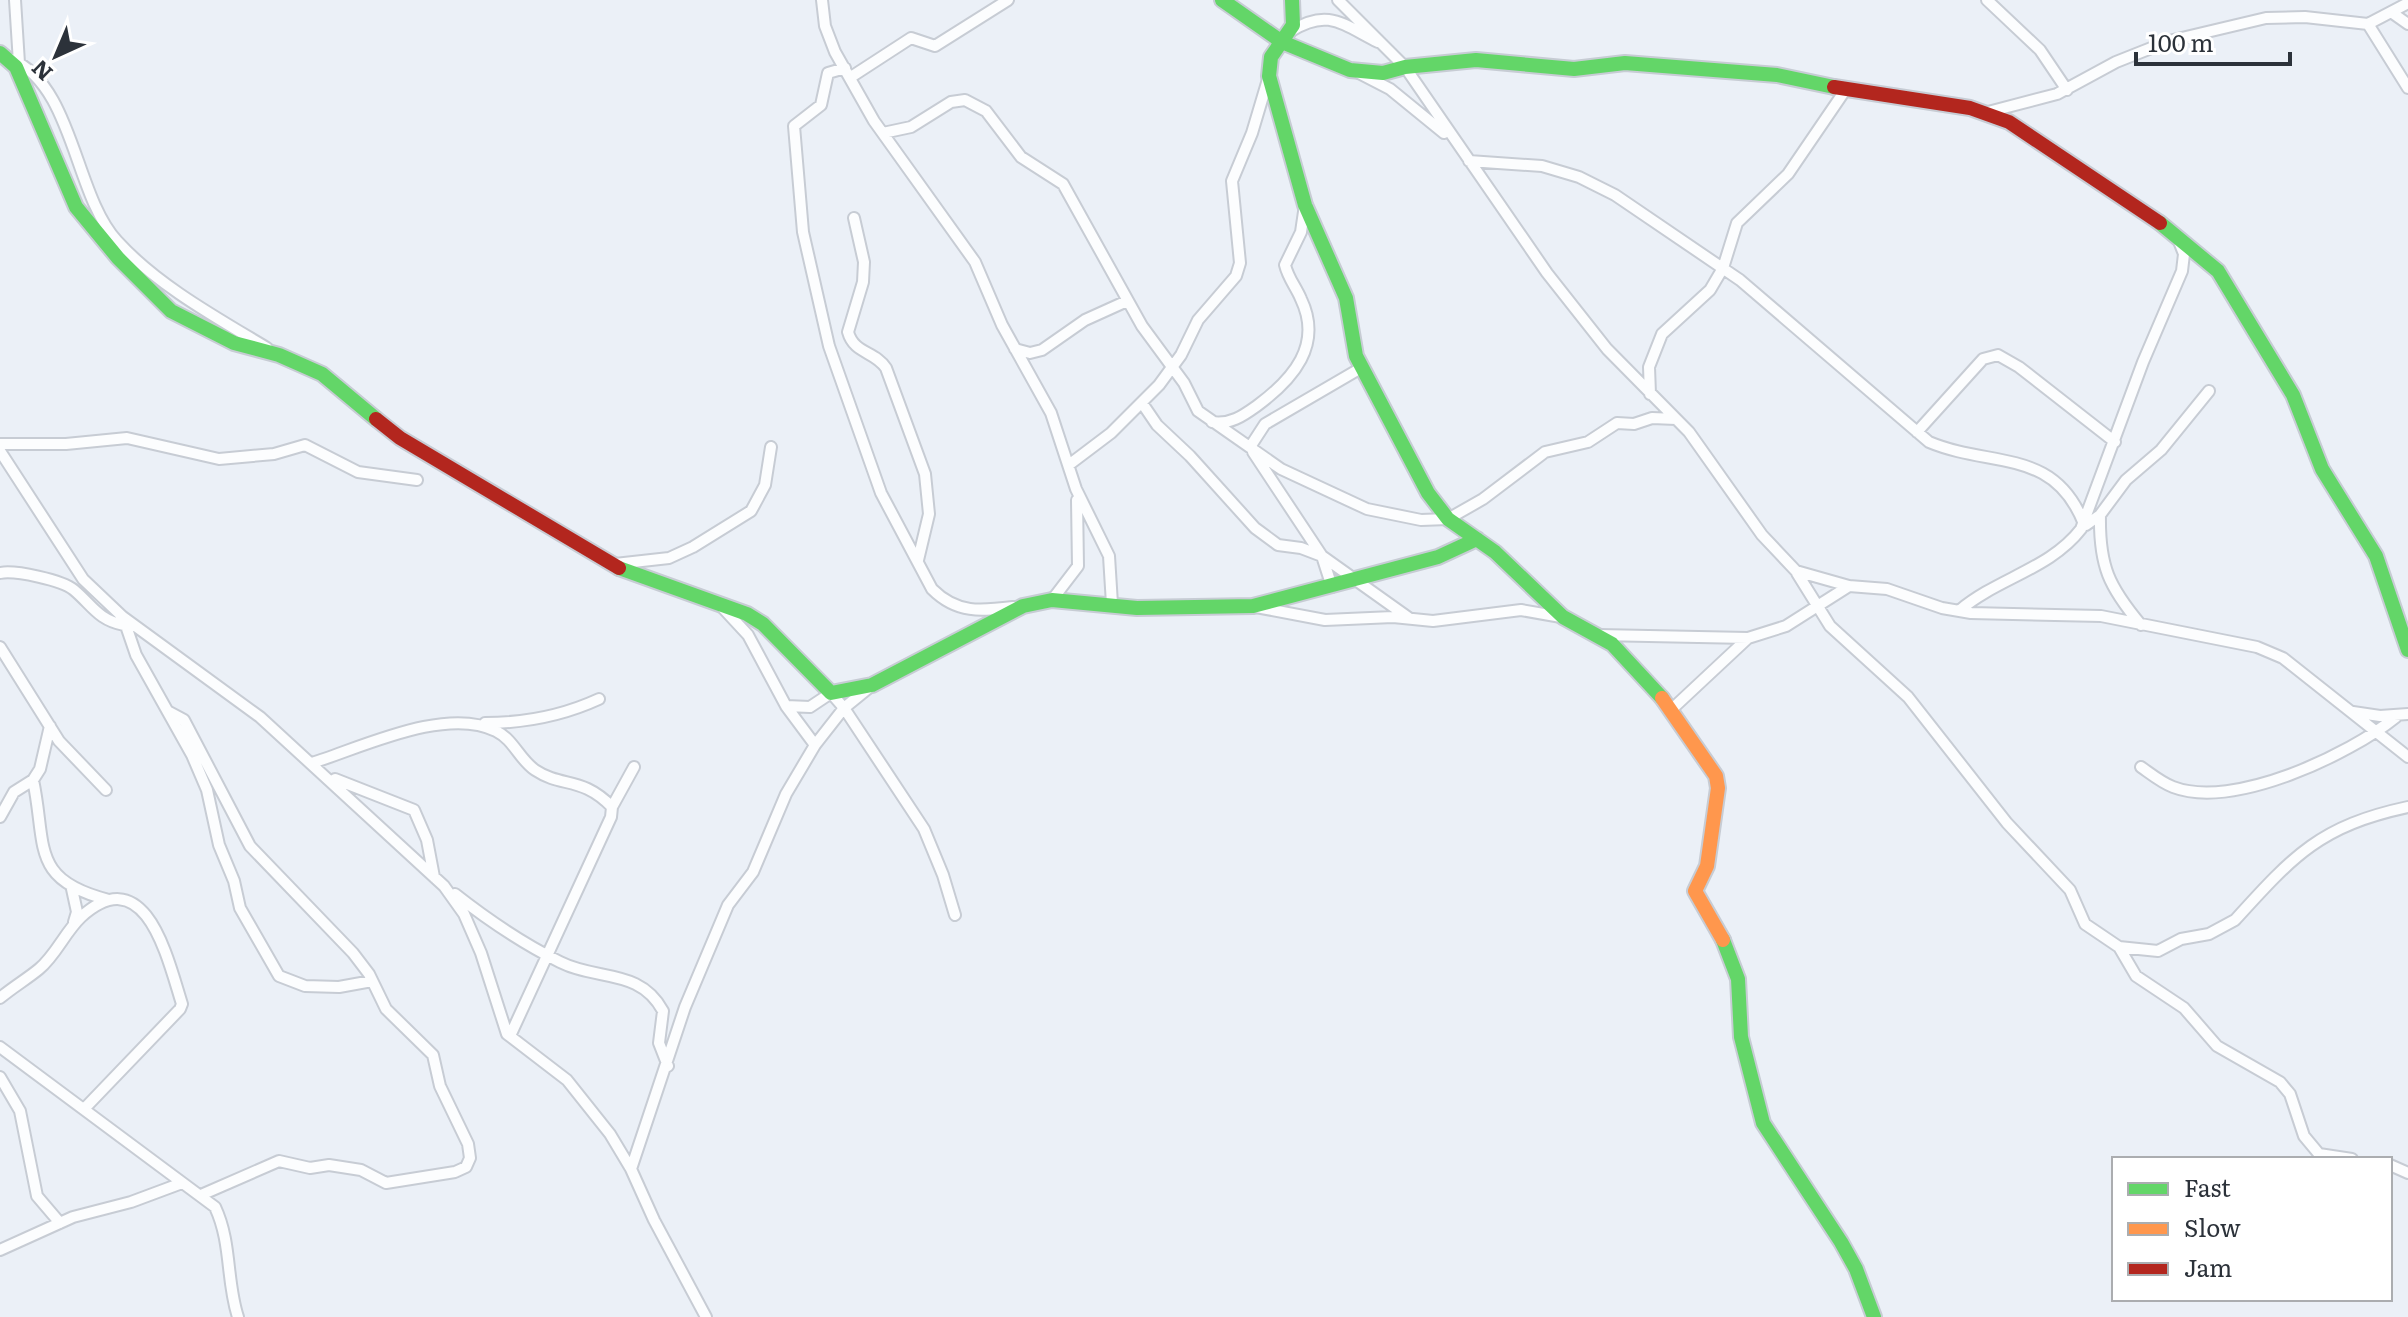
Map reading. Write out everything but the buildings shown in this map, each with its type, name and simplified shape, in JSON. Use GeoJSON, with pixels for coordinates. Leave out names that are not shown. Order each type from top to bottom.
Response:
{"type":"FeatureCollection","features":[{"type":"Feature","properties":{"kind":"street"},"geometry":{"type":"LineString","coordinates":[[15,0],[10,58],[76,207],[118,258],[171,311],[234,343],[279,355]]}},
{"type":"Feature","properties":{"kind":"street"},"geometry":{"type":"LineString","coordinates":[[822,0],[830,40],[848,73],[883,133],[975,262],[1015,349],[1051,413],[1076,489],[1078,566],[1052,600]]}},
{"type":"Feature","properties":{"kind":"street"},"geometry":{"type":"LineString","coordinates":[[1008,0],[935,46],[911,38],[848,73],[828,73],[821,105],[794,126],[803,232],[829,346],[881,493],[932,589],[953,605],[978,612],[1052,600],[1137,608],[1253,606],[1325,620],[1409,618],[1448,621],[1521,610],[1563,617]]}},
{"type":"Feature","properties":{"kind":"street"},"geometry":{"type":"LineString","coordinates":[[1222,0],[1285,37],[1390,89],[1454,141]]}},
{"type":"Feature","properties":{"kind":"street"},"geometry":{"type":"LineString","coordinates":[[1070,464],[1095,447],[1142,403],[1173,368],[1191,330],[1239,271],[1232,181],[1252,133],[1269,76],[1271,57],[1293,25],[1292,0]]}},
{"type":"Feature","properties":{"kind":"street"},"geometry":{"type":"LineString","coordinates":[[1338,0],[1405,67],[1571,305],[1676,419],[1722,476],[1762,535],[1796,571],[1830,626],[1927,718],[1990,803],[2070,890],[2085,924],[2119,947],[2136,976],[2184,1008],[2217,1046],[2269,1074],[2286,1088],[2304,1136],[2319,1154],[2339,1157]]}},
{"type":"Feature","properties":{"kind":"street"},"geometry":{"type":"LineString","coordinates":[[1987,0],[2040,50],[2067,90]]}},
{"type":"Feature","properties":{"kind":"street"},"geometry":{"type":"LineString","coordinates":[[1988,112],[2067,90],[2143,50],[2266,18],[2305,17],[2368,24],[2408,3]]}},
{"type":"Feature","properties":{"kind":"street"},"geometry":{"type":"LineString","coordinates":[[2391,12],[2408,24]]}},
{"type":"Feature","properties":{"kind":"street"},"geometry":{"type":"LineString","coordinates":[[1285,37],[1316,18],[1326,18],[1385,46]]}},
{"type":"Feature","properties":{"kind":"street"},"geometry":{"type":"LineString","coordinates":[[2368,24],[2408,88]]}},
{"type":"Feature","properties":{"kind":"street"},"geometry":{"type":"LineString","coordinates":[[10,58],[32,72],[53,103],[102,218],[116,240],[155,276],[279,355],[322,374],[400,438],[609,565],[715,600],[763,624],[844,708],[924,829],[955,915]]}},
{"type":"Feature","properties":{"kind":"street"},"geometry":{"type":"LineString","coordinates":[[1354,70],[1383,73],[1405,67],[1476,60],[1574,69],[1648,63],[1764,74],[1988,112],[2176,233],[2218,271],[2293,395],[2322,469],[2381,567],[2408,650]]}},
{"type":"Feature","properties":{"kind":"street"},"geometry":{"type":"LineString","coordinates":[[1269,76],[1305,205],[1343,289],[1351,340],[1361,368],[1407,457],[1448,519],[1477,539],[1563,617],[1597,635],[1635,665],[1672,709],[1716,776],[1718,788],[1707,866],[1695,891],[1701,910],[1723,940],[1738,979],[1741,1037],[1763,1123],[1841,1242],[1856,1269],[1874,1317]]}},
{"type":"Feature","properties":{"kind":"street"},"geometry":{"type":"LineString","coordinates":[[1650,394],[1649,367],[1662,334],[1704,297],[1723,268],[1737,223],[1788,174],[1846,89]]}},
{"type":"Feature","properties":{"kind":"street"},"geometry":{"type":"LineString","coordinates":[[883,133],[911,127],[957,101],[965,100],[986,111],[1021,157],[1063,184],[1091,229],[1127,301],[1194,405],[1210,422],[1253,452],[1367,509],[1421,520],[1448,519],[1483,499],[1545,452],[1588,442],[1617,423],[1634,424],[1652,418],[1676,419]]}},
{"type":"Feature","properties":{"kind":"street"},"geometry":{"type":"LineString","coordinates":[[1469,161],[1542,166],[1579,177],[1622,200],[1678,241],[1723,268],[1917,432],[1952,452],[2015,461],[2053,479],[2075,500],[2083,526]]}},
{"type":"Feature","properties":{"kind":"street"},"geometry":{"type":"LineString","coordinates":[[1210,422],[1237,419],[1292,377],[1303,359],[1304,307],[1285,265],[1301,232],[1305,205]]}},
{"type":"Feature","properties":{"kind":"street"},"geometry":{"type":"LineString","coordinates":[[854,218],[864,262],[863,282],[848,332],[856,348],[879,357],[886,368],[918,447],[929,514],[918,560]]}},
{"type":"Feature","properties":{"kind":"street"},"geometry":{"type":"LineString","coordinates":[[2083,526],[2143,362],[2182,271],[2184,254],[2176,233]]}},
{"type":"Feature","properties":{"kind":"street"},"geometry":{"type":"LineString","coordinates":[[1015,349],[1030,353],[1042,350],[1085,320],[1127,301]]}},
{"type":"Feature","properties":{"kind":"street"},"geometry":{"type":"LineString","coordinates":[[1917,432],[1983,359],[1998,355],[2019,367],[2115,442]]}},
{"type":"Feature","properties":{"kind":"street"},"geometry":{"type":"LineString","coordinates":[[1332,587],[1322,556],[1253,452],[1254,437],[1265,424],[1343,382],[1361,368]]}},
{"type":"Feature","properties":{"kind":"street"},"geometry":{"type":"LineString","coordinates":[[1960,610],[1993,585],[2064,549],[2083,526],[2100,515],[2123,484],[2161,450],[2209,391]]}},
{"type":"Feature","properties":{"kind":"street"},"geometry":{"type":"LineString","coordinates":[[1142,403],[1157,425],[1190,456],[1255,528],[1278,545],[1301,548],[1322,556],[1359,579],[1409,618]]}},
{"type":"Feature","properties":{"kind":"street"},"geometry":{"type":"LineString","coordinates":[[0,444],[66,444],[127,438],[219,459],[261,456],[305,445],[358,472],[417,480]]}},
{"type":"Feature","properties":{"kind":"street"},"geometry":{"type":"LineString","coordinates":[[609,565],[669,558],[751,511],[765,485],[771,447]]}},
{"type":"Feature","properties":{"kind":"street"},"geometry":{"type":"LineString","coordinates":[[0,451],[83,579],[124,621],[260,717],[444,886],[490,921],[571,967],[629,979],[654,997],[663,1011],[659,1043],[668,1066]]}},
{"type":"Feature","properties":{"kind":"street"},"geometry":{"type":"LineString","coordinates":[[1076,489],[1109,556],[1112,604]]}},
{"type":"Feature","properties":{"kind":"street"},"geometry":{"type":"LineString","coordinates":[[2100,515],[2103,567],[2119,598],[2143,626]]}},
{"type":"Feature","properties":{"kind":"street"},"geometry":{"type":"LineString","coordinates":[[1253,606],[1438,557],[1477,539]]}},
{"type":"Feature","properties":{"kind":"street"},"geometry":{"type":"LineString","coordinates":[[1796,571],[1849,586],[1871,585],[1942,608],[2088,614],[2271,652],[2408,757]]}},
{"type":"Feature","properties":{"kind":"street"},"geometry":{"type":"LineString","coordinates":[[0,573],[23,572],[65,584],[106,620],[124,621]]}},
{"type":"Feature","properties":{"kind":"street"},"geometry":{"type":"LineString","coordinates":[[1597,635],[1748,638],[1786,626],[1849,586]]}},
{"type":"Feature","properties":{"kind":"street"},"geometry":{"type":"LineString","coordinates":[[715,600],[748,635],[786,706],[815,745]]}},
{"type":"Feature","properties":{"kind":"street"},"geometry":{"type":"LineString","coordinates":[[631,1169],[668,1066],[685,1007],[717,928],[728,905],[753,872],[786,794],[815,745],[844,708],[872,685],[1023,606]]}},
{"type":"Feature","properties":{"kind":"street"},"geometry":{"type":"LineString","coordinates":[[124,621],[136,655],[169,712],[207,790],[219,845],[234,881],[240,908],[281,979],[305,986],[339,987],[372,981]]}},
{"type":"Feature","properties":{"kind":"street"},"geometry":{"type":"LineString","coordinates":[[1672,709],[1748,638]]}},
{"type":"Feature","properties":{"kind":"street"},"geometry":{"type":"LineString","coordinates":[[0,647],[66,749],[106,790]]}},
{"type":"Feature","properties":{"kind":"street"},"geometry":{"type":"LineString","coordinates":[[786,706],[810,707],[831,693],[872,685]]}},
{"type":"Feature","properties":{"kind":"street"},"geometry":{"type":"LineString","coordinates":[[312,763],[439,722],[517,723],[569,713],[599,699]]}},
{"type":"Feature","properties":{"kind":"street"},"geometry":{"type":"LineString","coordinates":[[2348,711],[2396,717],[2408,714]]}},
{"type":"Feature","properties":{"kind":"street"},"geometry":{"type":"LineString","coordinates":[[169,712],[184,720],[250,846],[294,896],[323,920],[372,981],[386,1009],[435,1059],[440,1086],[468,1144],[470,1158],[466,1167],[455,1172],[386,1183],[361,1170],[329,1165],[316,1168],[279,1161],[201,1195]]}},
{"type":"Feature","properties":{"kind":"street"},"geometry":{"type":"LineString","coordinates":[[2141,767],[2172,787],[2192,791],[2247,787],[2301,773],[2377,732],[2396,717]]}},
{"type":"Feature","properties":{"kind":"street"},"geometry":{"type":"LineString","coordinates":[[475,723],[498,731],[514,744],[535,770],[582,784],[612,807]]}},
{"type":"Feature","properties":{"kind":"street"},"geometry":{"type":"LineString","coordinates":[[0,817],[14,792],[33,780],[40,769],[50,726]]}},
{"type":"Feature","properties":{"kind":"street"},"geometry":{"type":"LineString","coordinates":[[510,1036],[611,817],[612,807],[634,767]]}},
{"type":"Feature","properties":{"kind":"street"},"geometry":{"type":"LineString","coordinates":[[326,776],[414,810],[427,840],[434,877]]}},
{"type":"Feature","properties":{"kind":"street"},"geometry":{"type":"LineString","coordinates":[[33,780],[40,837],[54,871],[72,889],[109,900],[135,903],[146,912],[164,947],[182,1004],[84,1109]]}},
{"type":"Feature","properties":{"kind":"street"},"geometry":{"type":"LineString","coordinates":[[2119,947],[2158,951],[2181,939],[2222,928],[2235,920],[2304,848],[2336,828],[2408,807]]}},
{"type":"Feature","properties":{"kind":"street"},"geometry":{"type":"LineString","coordinates":[[444,886],[464,914],[481,953],[502,1026],[510,1036],[567,1080],[610,1134],[706,1317]]}},
{"type":"Feature","properties":{"kind":"street"},"geometry":{"type":"LineString","coordinates":[[72,889],[77,912],[74,924]]}},
{"type":"Feature","properties":{"kind":"street"},"geometry":{"type":"LineString","coordinates":[[0,998],[41,968],[74,924],[92,908],[109,900]]}},
{"type":"Feature","properties":{"kind":"street"},"geometry":{"type":"LineString","coordinates":[[0,1047],[215,1207],[221,1219],[238,1317]]}},
{"type":"Feature","properties":{"kind":"street"},"geometry":{"type":"LineString","coordinates":[[0,1077],[20,1111],[37,1196],[60,1223]]}},
{"type":"Feature","properties":{"kind":"street"},"geometry":{"type":"LineString","coordinates":[[0,1250],[60,1223],[182,1183]]}},
{"type":"Feature","properties":{"kind":"traffic: fast"},"geometry":{"type":"LineString","coordinates":[[1222,0],[1282,42],[1350,70],[1383,73],[1405,67],[1476,60],[1574,69],[1625,63],[1777,75],[1834,87]]}},
{"type":"Feature","properties":{"kind":"traffic: fast"},"geometry":{"type":"LineString","coordinates":[[1292,0],[1293,25],[1271,57],[1269,76],[1305,205],[1346,298],[1356,356],[1428,493],[1448,519],[1495,552],[1563,617],[1612,644],[1662,698]]}},
{"type":"Feature","properties":{"kind":"traffic: fast"},"geometry":{"type":"LineString","coordinates":[[0,53],[16,67],[76,207],[118,258],[171,311],[234,343],[279,355],[322,374],[376,419]]}},
{"type":"Feature","properties":{"kind":"traffic: fast"},"geometry":{"type":"LineString","coordinates":[[2160,223],[2218,271],[2293,395],[2322,469],[2376,556],[2408,650]]}},
{"type":"Feature","properties":{"kind":"traffic: fast"},"geometry":{"type":"LineString","coordinates":[[619,568],[747,614],[763,624],[831,693],[872,685],[1023,606],[1052,600],[1137,608],[1253,606],[1438,557],[1477,539]]}},
{"type":"Feature","properties":{"kind":"traffic: fast"},"geometry":{"type":"LineString","coordinates":[[1723,940],[1738,979],[1741,1037],[1763,1123],[1841,1242],[1856,1269],[1874,1317]]}},
{"type":"Feature","properties":{"kind":"traffic: slow"},"geometry":{"type":"LineString","coordinates":[[1662,698],[1716,776],[1718,788],[1707,866],[1695,891],[1723,940]]}},
{"type":"Feature","properties":{"kind":"traffic: jam"},"geometry":{"type":"LineString","coordinates":[[1834,87],[1970,108],[2009,122],[2160,223]]}},
{"type":"Feature","properties":{"kind":"traffic: jam"},"geometry":{"type":"LineString","coordinates":[[376,419],[400,438],[619,568]]}}]}
